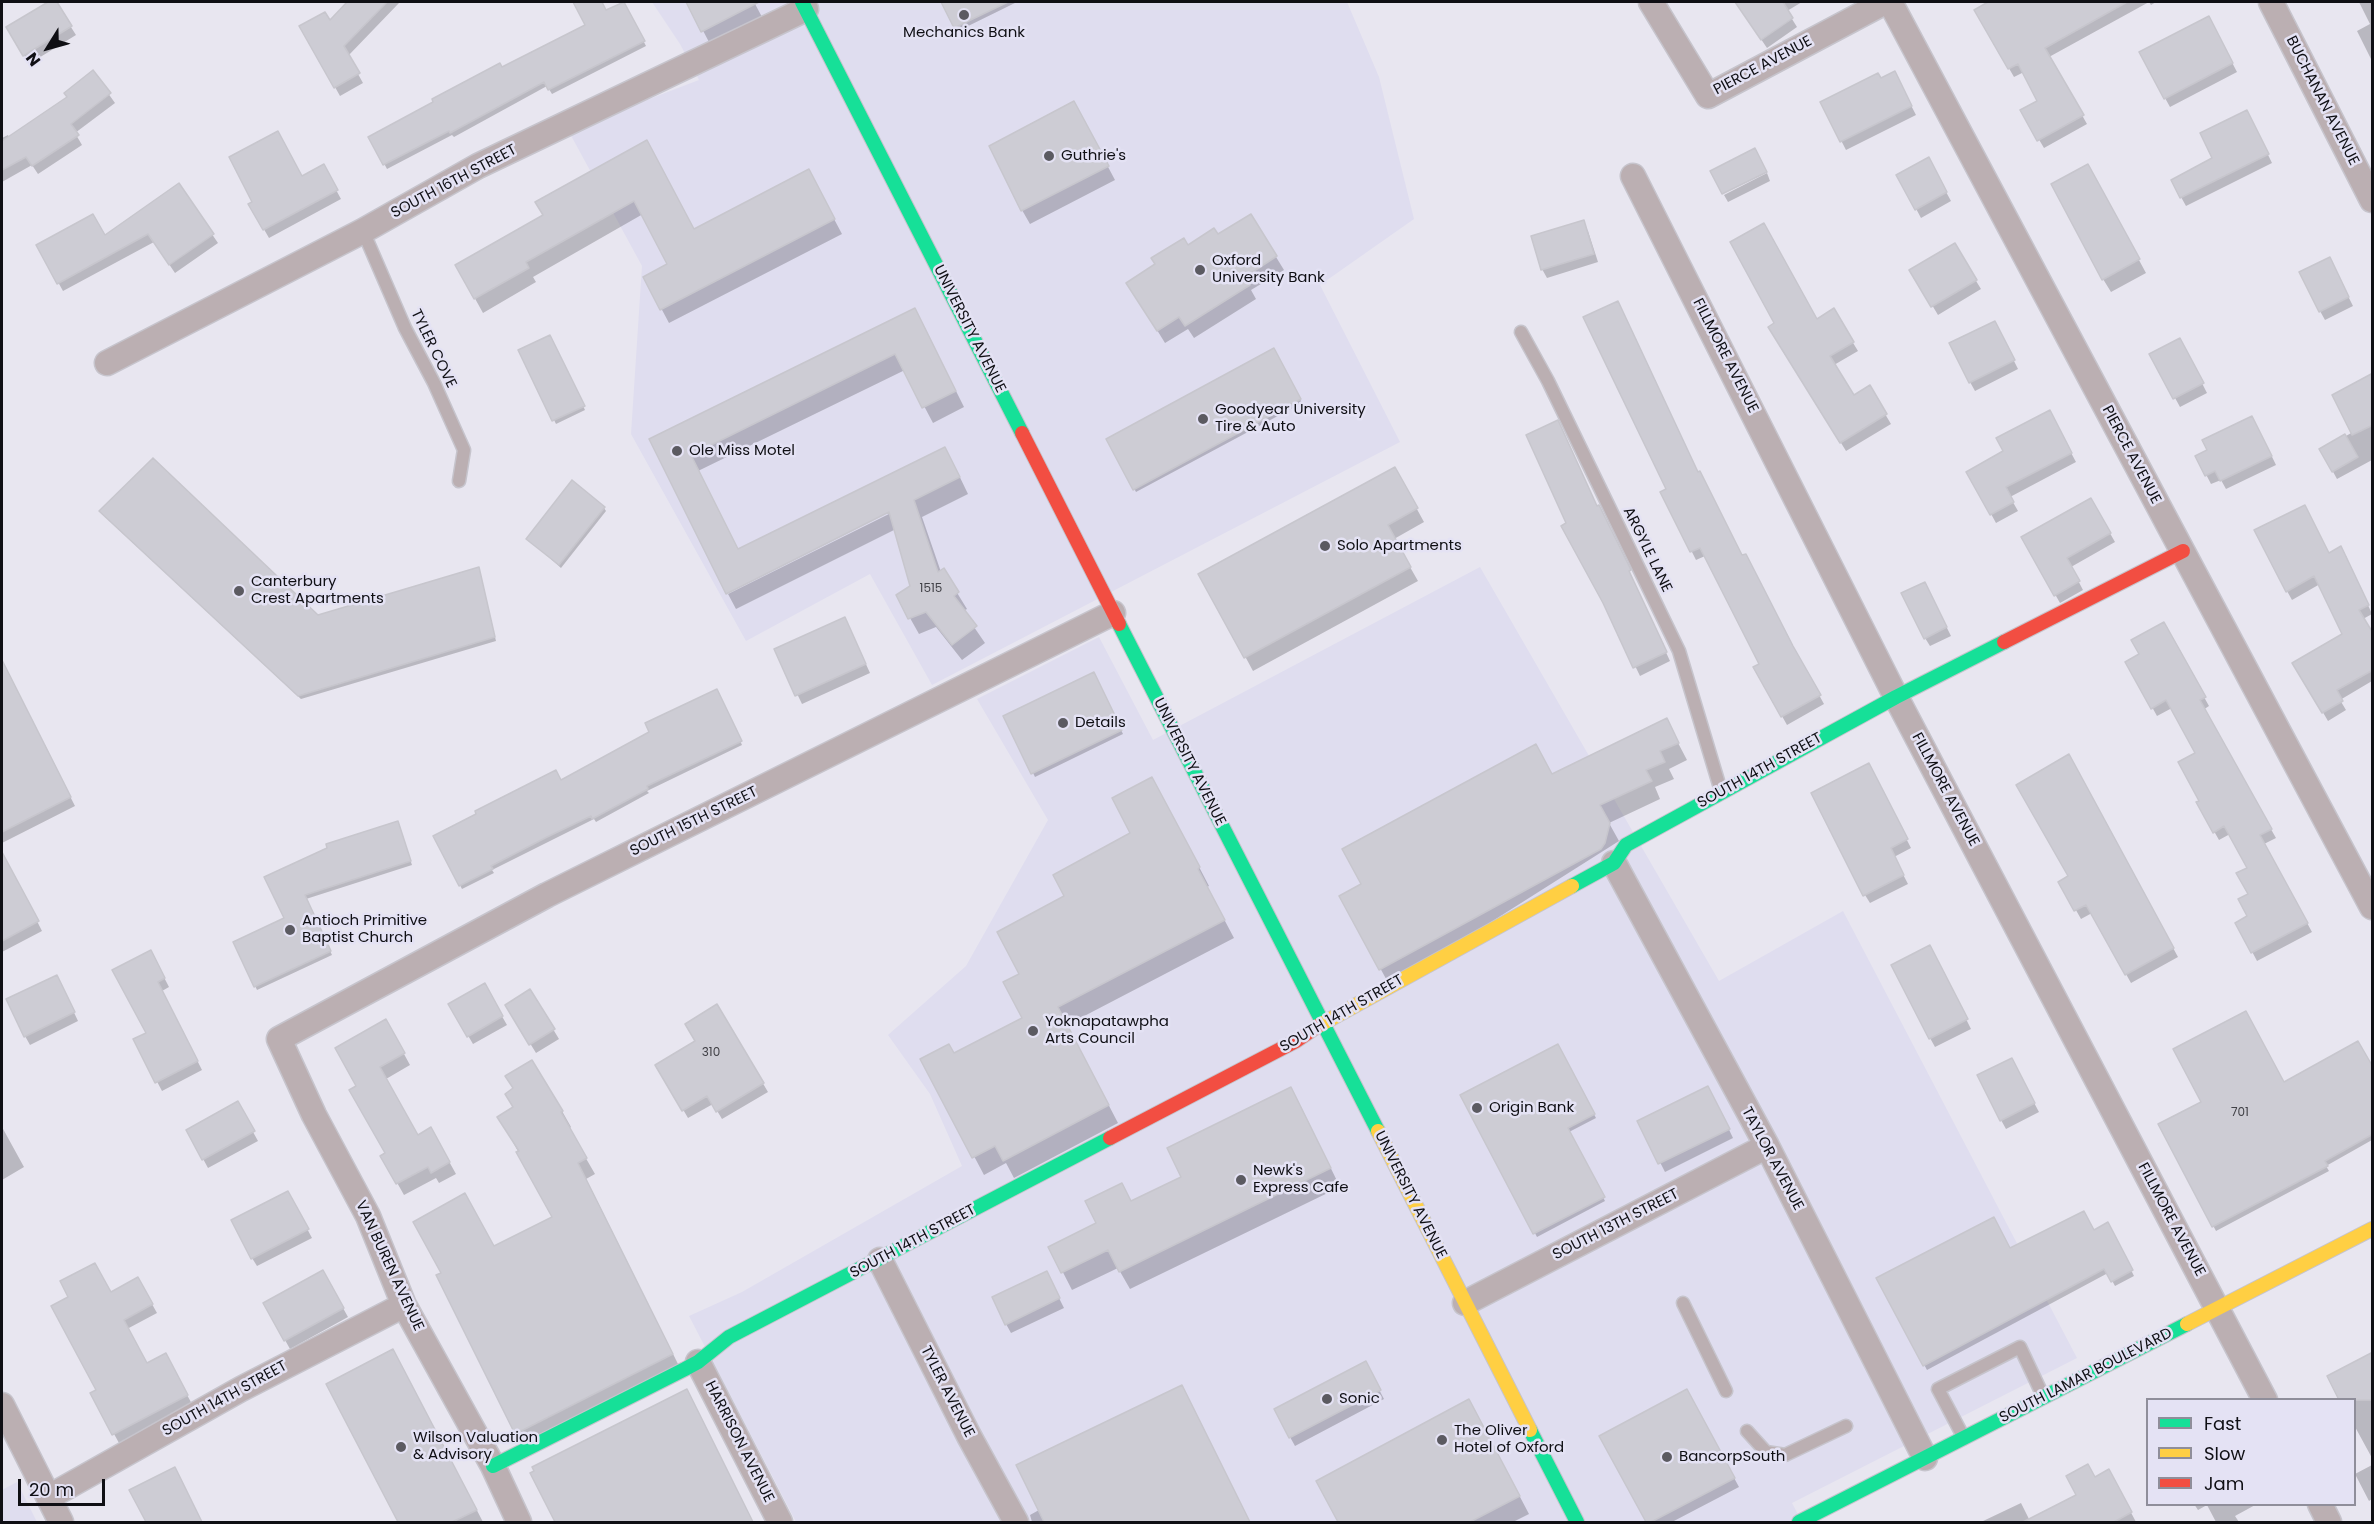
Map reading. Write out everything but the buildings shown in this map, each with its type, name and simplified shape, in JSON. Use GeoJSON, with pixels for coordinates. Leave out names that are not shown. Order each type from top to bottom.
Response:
{"type":"FeatureCollection","features":[{"type":"Feature","properties":{"kind":"street","name":"PIERCE AVENUE"},"geometry":{"type":"LineString","coordinates":[[1651,2],[1708,96],[1885,2]]}},
{"type":"Feature","properties":{"kind":"street","name":"PIERCE AVENUE"},"geometry":{"type":"LineString","coordinates":[[1890,2],[2373,908]]}},
{"type":"Feature","properties":{"kind":"street","name":"BUCHANAN AVENUE"},"geometry":{"type":"LineString","coordinates":[[2271,2],[2373,200]]}},
{"type":"Feature","properties":{"kind":"street","name":"SOUTH 16TH STREET"},"geometry":{"type":"LineString","coordinates":[[107,363],[363,231],[478,166],[804,5]]}},
{"type":"Feature","properties":{"kind":"street","name":"UNIVERSITY AVENUE"},"geometry":{"type":"LineString","coordinates":[[804,5],[1577,1522]]}},
{"type":"Feature","properties":{"kind":"street","name":"FILLMORE AVENUE"},"geometry":{"type":"LineString","coordinates":[[1633,176],[1896,697],[2264,1398]]}},
{"type":"Feature","properties":{"kind":"street","name":"SOUTH 14TH STREET"},"geometry":{"type":"LineString","coordinates":[[493,1466],[698,1362],[729,1337],[1296,1041],[1322,1023],[1614,863],[1626,845],[1896,697],[2183,551]]}},
{"type":"Feature","properties":{"kind":"street","name":"SOUTH 15TH STREET"},"geometry":{"type":"LineString","coordinates":[[279,1039],[547,895],[1113,613]]}},
{"type":"Feature","properties":{"kind":"street","name":"TAYLOR AVENUE"},"geometry":{"type":"LineString","coordinates":[[1614,863],[1767,1146],[1925,1458]]}},
{"type":"Feature","properties":{"kind":"street","name":"VAN BUREN AVENUE"},"geometry":{"type":"LineString","coordinates":[[279,1039],[314,1116],[368,1216],[404,1305],[493,1466],[519,1522]]}},
{"type":"Feature","properties":{"kind":"street","name":"SOUTH 13TH STREET"},"geometry":{"type":"LineString","coordinates":[[1465,1303],[1767,1146]]}},
{"type":"Feature","properties":{"kind":"street","name":"SOUTH LAMAR BOULEVARD"},"geometry":{"type":"LineString","coordinates":[[1799,1522],[2373,1229]]}},
{"type":"Feature","properties":{"kind":"street","name":"TYLER AVENUE"},"geometry":{"type":"LineString","coordinates":[[880,1260],[969,1436],[1016,1522]]}},
{"type":"Feature","properties":{"kind":"street","name":"SOUTH 14TH STREET"},"geometry":{"type":"LineString","coordinates":[[49,1497],[241,1389],[404,1305]]}},
{"type":"Feature","properties":{"kind":"street","name":"HARRISON AVENUE"},"geometry":{"type":"LineString","coordinates":[[698,1362],[780,1522]]}},
{"type":"Feature","properties":{"kind":"street"},"geometry":{"type":"LineString","coordinates":[[2,1405],[61,1522]]}},
{"type":"Feature","properties":{"kind":"street"},"geometry":{"type":"LineString","coordinates":[[2321,1506],[2329,1522]]}},
{"type":"Feature","properties":{"kind":"lane","name":"TYLER COVE"},"geometry":{"type":"LineString","coordinates":[[363,231],[405,328],[434,383],[464,450],[459,481]]}},
{"type":"Feature","properties":{"kind":"lane","name":"ARGYLE LANE"},"geometry":{"type":"LineString","coordinates":[[1521,332],[1548,381],[1678,651],[1722,792]]}},
{"type":"Feature","properties":{"kind":"lane"},"geometry":{"type":"LineString","coordinates":[[1683,1303],[1726,1391]]}},
{"type":"Feature","properties":{"kind":"lane"},"geometry":{"type":"LineString","coordinates":[[1964,1438],[1938,1389],[2020,1347],[2044,1397]]}},
{"type":"Feature","properties":{"kind":"lane"},"geometry":{"type":"LineString","coordinates":[[1747,1431],[1766,1452],[1785,1455],[1846,1426]]}},
{"type":"Feature","properties":{"kind":"shaded area"},"geometry":{"type":"Polygon","coordinates":[[[652,2],[1347,2],[1379,77],[1414,219],[1320,285],[1400,442],[932,685],[870,574],[746,641],[631,434],[642,266],[568,130],[699,80],[680,44],[652,2]]]}},
{"type":"Feature","properties":{"kind":"shaded area"},"geometry":{"type":"Polygon","coordinates":[[[1480,567],[1719,981],[1843,911],[2077,1358],[1792,1503],[1802,1522],[796,1522],[689,1316],[742,1292],[962,1166],[930,1094],[888,1035],[966,966],[1048,820],[977,699],[1099,637],[1153,740],[1480,567]]]}},
{"type":"Feature","properties":{"kind":"shaded area"},"geometry":{"type":"Polygon","coordinates":[[[17,1482],[37,1522],[2,1522],[2,1490],[17,1482]]]}},
{"type":"Feature","properties":{"kind":"traffic: fast"},"geometry":{"type":"LineString","coordinates":[[802,2],[1022,433]]}},
{"type":"Feature","properties":{"kind":"traffic: fast"},"geometry":{"type":"LineString","coordinates":[[1119,624],[1378,1131]]}},
{"type":"Feature","properties":{"kind":"traffic: fast"},"geometry":{"type":"LineString","coordinates":[[1572,886],[1614,863],[1626,845],[1896,697],[2004,642]]}},
{"type":"Feature","properties":{"kind":"traffic: fast"},"geometry":{"type":"LineString","coordinates":[[493,1466],[685,1369],[698,1362],[729,1337],[1110,1138]]}},
{"type":"Feature","properties":{"kind":"traffic: fast"},"geometry":{"type":"LineString","coordinates":[[1799,1522],[2187,1324]]}},
{"type":"Feature","properties":{"kind":"traffic: fast"},"geometry":{"type":"LineString","coordinates":[[1530,1430],[1577,1522]]}},
{"type":"Feature","properties":{"kind":"traffic: slow"},"geometry":{"type":"LineString","coordinates":[[1318,1026],[1572,886]]}},
{"type":"Feature","properties":{"kind":"traffic: slow"},"geometry":{"type":"LineString","coordinates":[[1378,1131],[1530,1430]]}},
{"type":"Feature","properties":{"kind":"traffic: slow"},"geometry":{"type":"LineString","coordinates":[[2187,1324],[2372,1229]]}},
{"type":"Feature","properties":{"kind":"traffic: jam"},"geometry":{"type":"LineString","coordinates":[[1022,433],[1119,624]]}},
{"type":"Feature","properties":{"kind":"traffic: jam"},"geometry":{"type":"LineString","coordinates":[[2004,642],[2183,551]]}},
{"type":"Feature","properties":{"kind":"traffic: jam"},"geometry":{"type":"LineString","coordinates":[[1110,1138],[1296,1041],[1318,1026]]}},
{"type":"Feature","properties":{"kind":"place","name":"Mechanics Bank"},"geometry":{"type":"Point","coordinates":[964,15]}},
{"type":"Feature","properties":{"kind":"place","name":"Guthrie's"},"geometry":{"type":"Point","coordinates":[1049,156]}},
{"type":"Feature","properties":{"kind":"place","name":"Oxford University Bank"},"geometry":{"type":"Point","coordinates":[1200,270]}},
{"type":"Feature","properties":{"kind":"place","name":"Goodyear University Tire & Auto"},"geometry":{"type":"Point","coordinates":[1203,419]}},
{"type":"Feature","properties":{"kind":"place","name":"Ole Miss Motel"},"geometry":{"type":"Point","coordinates":[677,451]}},
{"type":"Feature","properties":{"kind":"place","name":"Solo Apartments"},"geometry":{"type":"Point","coordinates":[1325,546]}},
{"type":"Feature","properties":{"kind":"place","name":"Canterbury Crest Apartments"},"geometry":{"type":"Point","coordinates":[239,591]}},
{"type":"Feature","properties":{"kind":"place","name":"Details"},"geometry":{"type":"Point","coordinates":[1063,723]}},
{"type":"Feature","properties":{"kind":"place","name":"Antioch Primitive Baptist Church"},"geometry":{"type":"Point","coordinates":[290,930]}},
{"type":"Feature","properties":{"kind":"place","name":"Yoknapatawpha Arts Council"},"geometry":{"type":"Point","coordinates":[1033,1031]}},
{"type":"Feature","properties":{"kind":"place","name":"Origin Bank"},"geometry":{"type":"Point","coordinates":[1477,1108]}},
{"type":"Feature","properties":{"kind":"place","name":"Newk's Express Cafe"},"geometry":{"type":"Point","coordinates":[1241,1180]}},
{"type":"Feature","properties":{"kind":"place","name":"Sonic"},"geometry":{"type":"Point","coordinates":[1327,1399]}},
{"type":"Feature","properties":{"kind":"place","name":"The Oliver Hotel of Oxford"},"geometry":{"type":"Point","coordinates":[1442,1440]}},
{"type":"Feature","properties":{"kind":"place","name":"Wilson Valuation & Advisory"},"geometry":{"type":"Point","coordinates":[401,1447]}},
{"type":"Feature","properties":{"kind":"place","name":"BancorpSouth"},"geometry":{"type":"Point","coordinates":[1667,1457]}}]}
